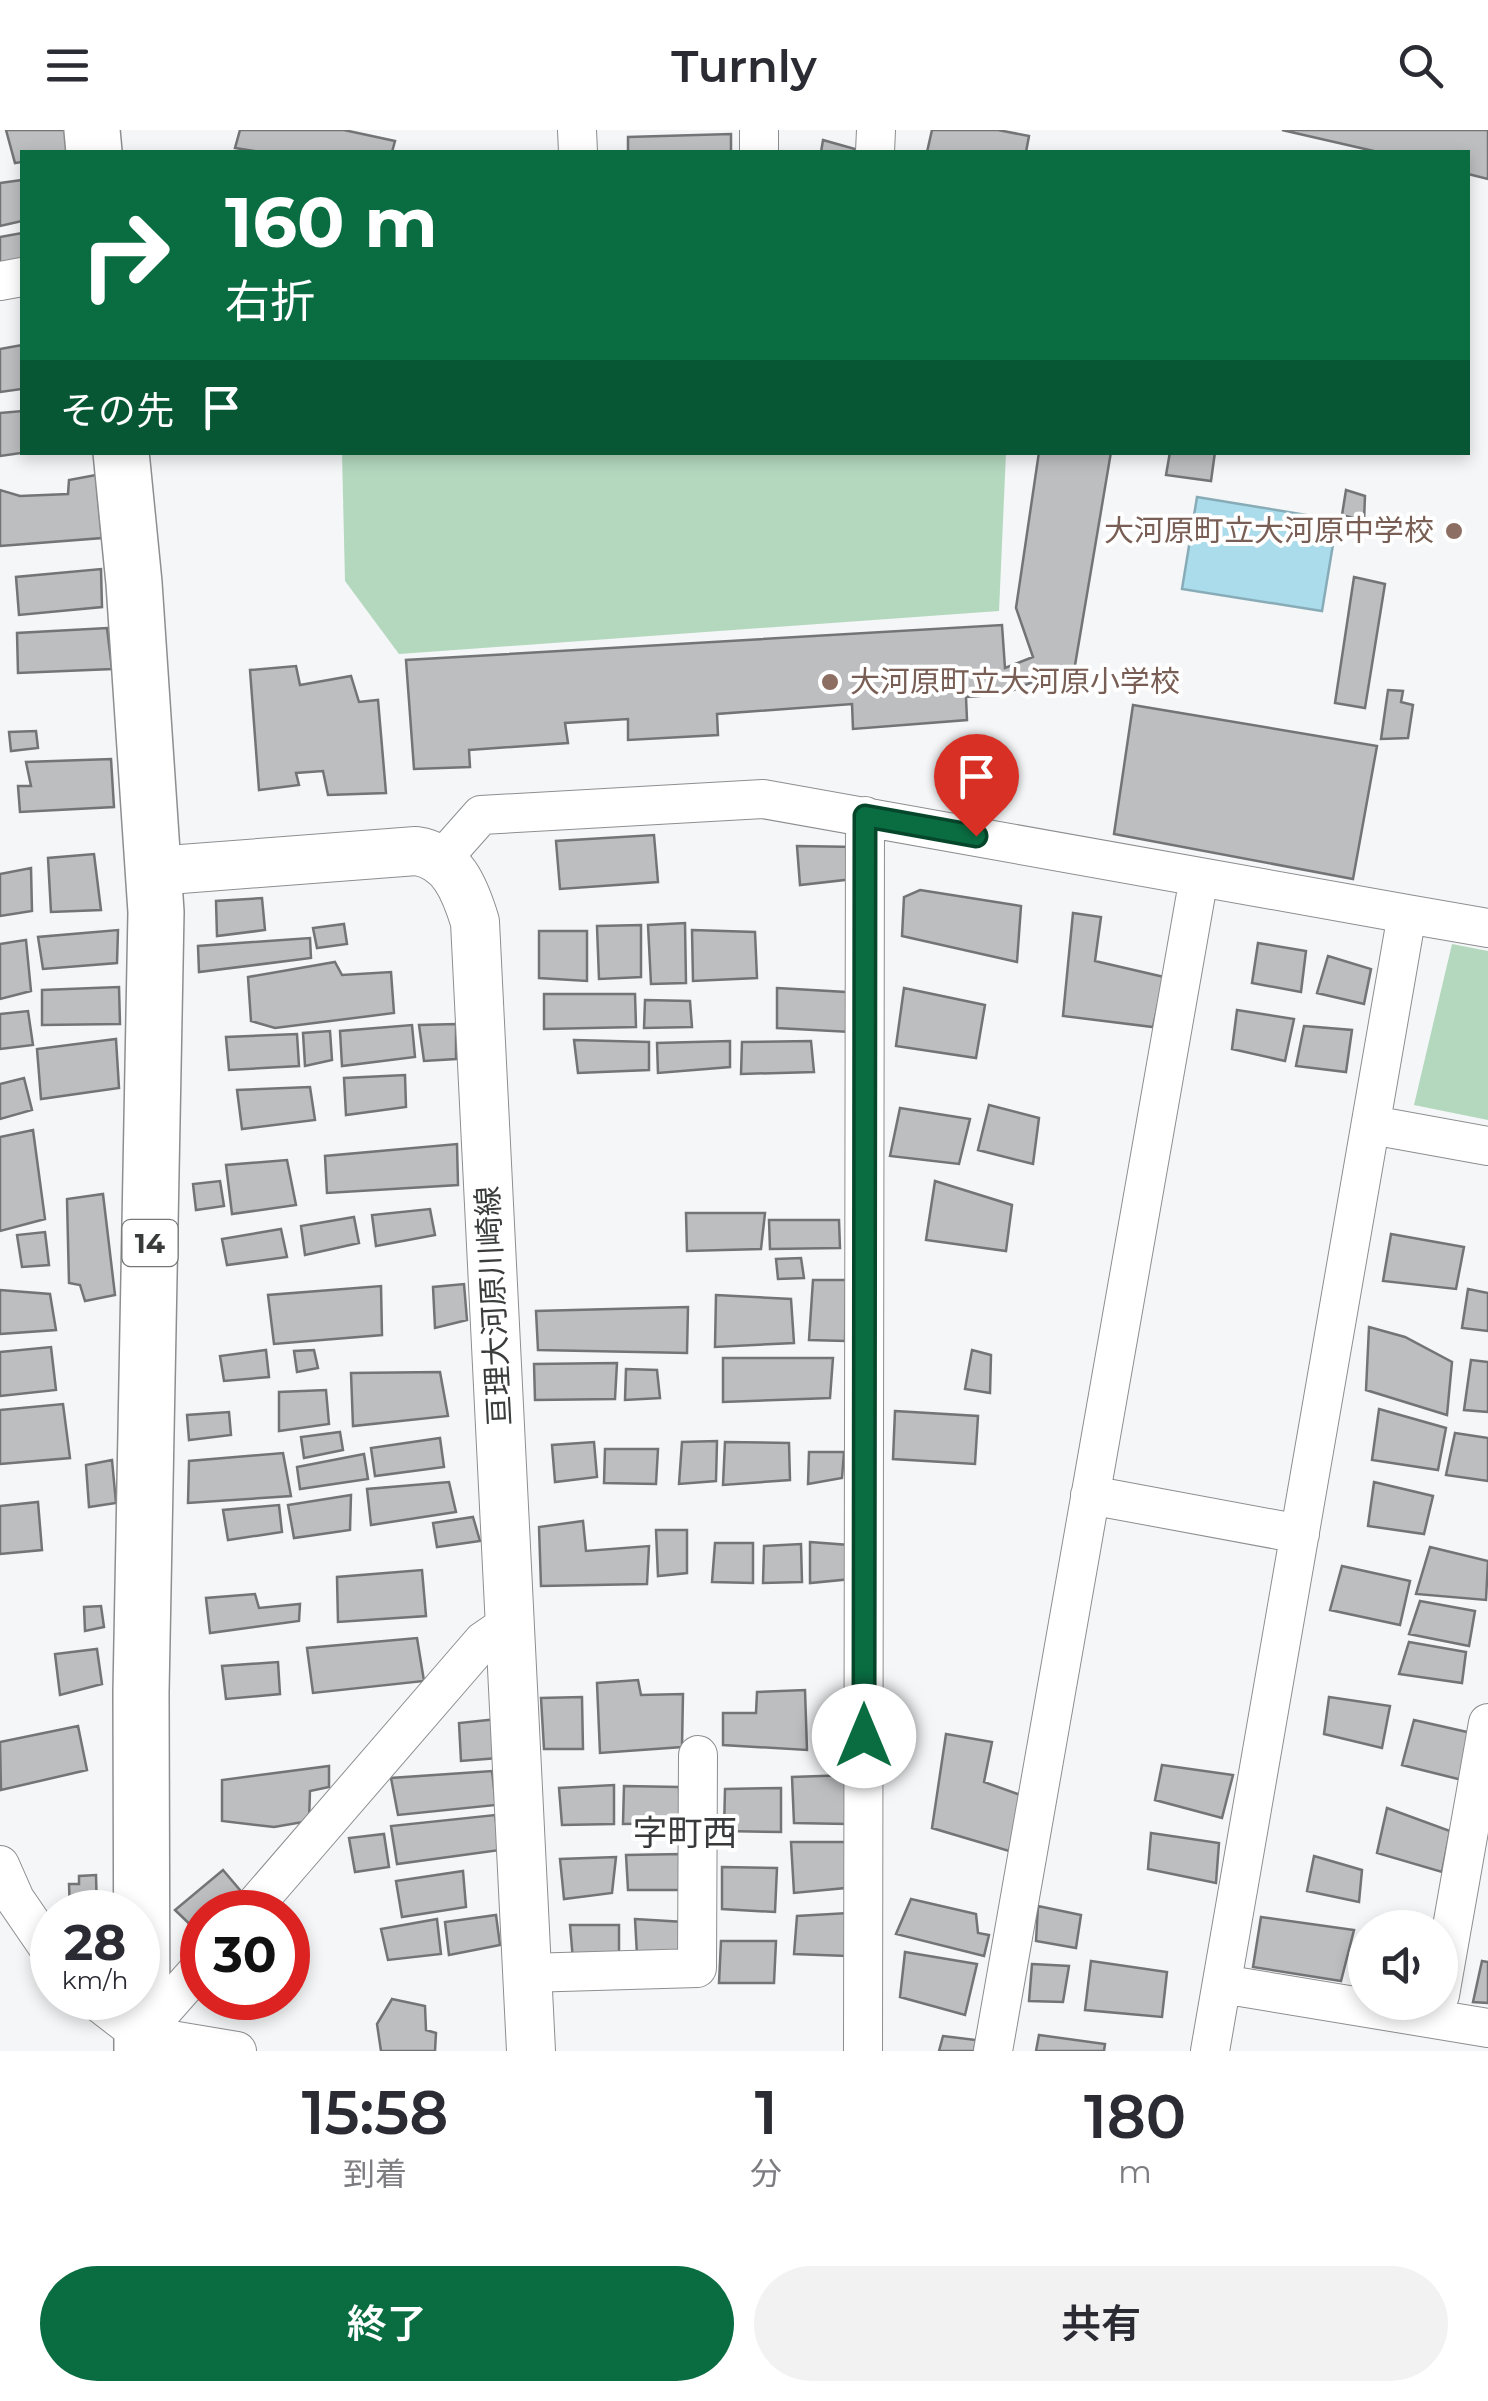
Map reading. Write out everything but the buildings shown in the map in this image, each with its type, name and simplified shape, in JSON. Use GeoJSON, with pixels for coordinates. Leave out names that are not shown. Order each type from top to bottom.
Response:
{"type":"FeatureCollection","features":[{"type":"Feature","properties":{"kind":"main road","name":"14"},"geometry":{"type":"LineString","coordinates":[[121,455],[156,912],[136,2045]]}},
{"type":"Feature","properties":{"kind":"street"},"geometry":{"type":"LineString","coordinates":[[155,871],[416,850],[442,859],[481,815],[764,799],[1488,928]]}},
{"type":"Feature","properties":{"kind":"street"},"geometry":{"type":"LineString","coordinates":[[862,2051],[865,816]]}},
{"type":"Feature","properties":{"kind":"street","name":"亘理大河原川崎線"},"geometry":{"type":"LineString","coordinates":[[442,859],[458,880],[475,922],[530,2051]]}},
{"type":"Feature","properties":{"kind":"street"},"geometry":{"type":"LineString","coordinates":[[993,2051],[1199,877]]}},
{"type":"Feature","properties":{"kind":"street"},"geometry":{"type":"LineString","coordinates":[[1210,2051],[1407,914]]}},
{"type":"Feature","properties":{"kind":"street"},"geometry":{"type":"LineString","coordinates":[[1372,1124],[1488,1146]]}},
{"type":"Feature","properties":{"kind":"street"},"geometry":{"type":"LineString","coordinates":[[1090,1495],[1300,1534]]}},
{"type":"Feature","properties":{"kind":"street"},"geometry":{"type":"LineString","coordinates":[[267,1890],[483,1641],[508,1624]]}},
{"type":"Feature","properties":{"kind":"street"},"geometry":{"type":"LineString","coordinates":[[1455,1910],[1488,1722]]}},
{"type":"Feature","properties":{"kind":"street"},"geometry":{"type":"LineString","coordinates":[[526,1974],[697,1968],[698,1756]]}},
{"type":"Feature","properties":{"kind":"street"},"geometry":{"type":"LineString","coordinates":[[0,1865],[30,1920]]}},
{"type":"Feature","properties":{"kind":"street"},"geometry":{"type":"LineString","coordinates":[[1222,1984],[1348,1997]]}},
{"type":"Feature","properties":{"kind":"street"},"geometry":{"type":"LineString","coordinates":[[136,2045],[180,1992]]}},
{"type":"Feature","properties":{"kind":"street"},"geometry":{"type":"LineString","coordinates":[[1458,2015],[1488,2028]]}},
{"type":"Feature","properties":{"kind":"street"},"geometry":{"type":"LineString","coordinates":[[113,2020],[136,2045],[237,2051]]}},
{"type":"Feature","properties":{"kind":"green space"},"geometry":{"type":"Polygon","coordinates":[[[342,455],[1006,455],[999,611],[399,654],[345,581],[342,455]]]}},
{"type":"Feature","properties":{"kind":"green space"},"geometry":{"type":"Polygon","coordinates":[[[1452,944],[1488,951],[1488,1120],[1414,1105],[1452,944]]]}},
{"type":"Feature","properties":{"kind":"water"},"geometry":{"type":"Polygon","coordinates":[[[1197,497],[1337,520],[1322,611],[1182,589],[1197,497]]]}},
{"type":"Feature","properties":{"kind":"place","name":"大河原町立大河原中学校"},"geometry":{"type":"Point","coordinates":[1454,531]}},
{"type":"Feature","properties":{"kind":"place","name":"大河原町立大河原小学校"},"geometry":{"type":"Point","coordinates":[830,682]}},
{"type":"Feature","properties":{"kind":"district","name":"字町西"},"geometry":{"type":"Point","coordinates":[685,1833]}},
{"type":"Feature","properties":{"kind":"route"},"geometry":{"type":"LineString","coordinates":[[864,1736],[865,816],[976,836]]}}]}
